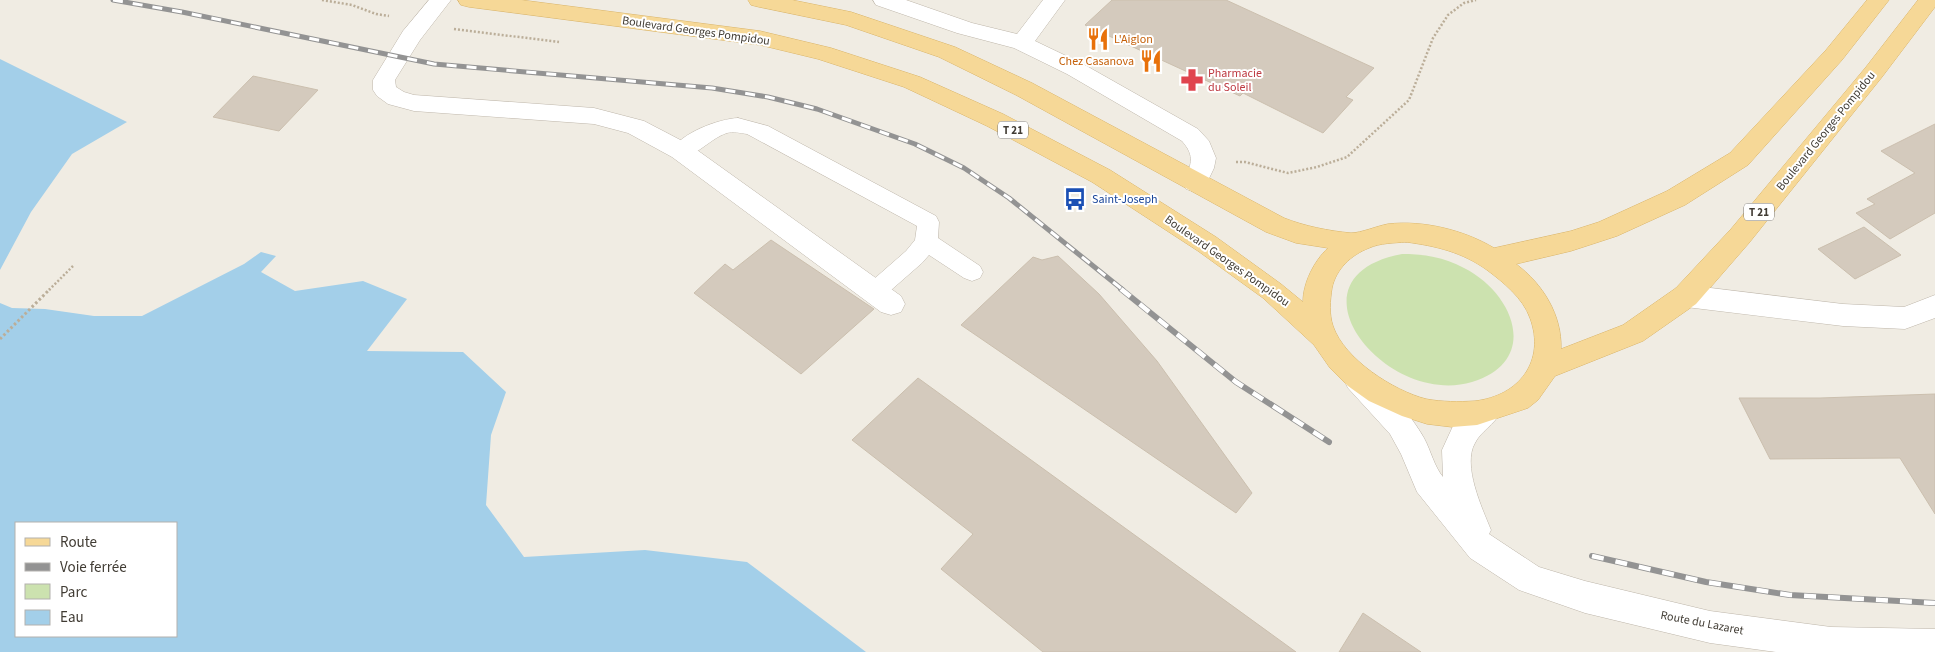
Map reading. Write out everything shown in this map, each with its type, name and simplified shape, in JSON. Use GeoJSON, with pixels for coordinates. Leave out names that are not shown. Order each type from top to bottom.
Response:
{"type":"FeatureCollection","features":[{"type":"Feature","properties":{"kind":"main road","name":"Boulevard Georges Pompidou"},"geometry":{"type":"LineString","coordinates":[[469,0],[760,38],[823,53],[912,82],[995,120],[1101,176],[1207,244],[1272,290],[1325,338]]}},
{"type":"Feature","properties":{"kind":"main road"},"geometry":{"type":"LineString","coordinates":[[760,0],[851,19],[946,52],[1200,171],[1275,225],[1296,233],[1354,243]]}},
{"type":"Feature","properties":{"kind":"main road"},"geometry":{"type":"LineString","coordinates":[[1492,259],[1548,247],[1608,229],[1676,198],[1739,159],[1834,55],[1878,0]]}},
{"type":"Feature","properties":{"kind":"main road","name":"Boulevard Georges Pompidou"},"geometry":{"type":"LineString","coordinates":[[1544,368],[1633,333],[1686,296],[1752,221],[1874,72],[1929,0]]}},
{"type":"Feature","properties":{"kind":"main road"},"geometry":{"type":"LineString","coordinates":[[1406,232],[1436,236],[1465,245],[1492,259],[1522,285],[1533,299],[1544,322],[1548,345],[1544,368],[1523,397],[1485,412],[1449,414],[1411,407],[1376,391],[1347,368],[1325,338],[1316,309],[1318,282],[1332,259],[1354,243],[1378,235],[1406,232]]}},
{"type":"Feature","properties":{"kind":"street"},"geometry":{"type":"LineString","coordinates":[[440,0],[396,58],[384,80],[385,90],[396,98],[414,103],[442,106],[594,116],[636,128],[682,151],[883,298]]}},
{"type":"Feature","properties":{"kind":"street"},"geometry":{"type":"LineString","coordinates":[[884,0],[965,28],[1022,43],[1075,70],[1190,135],[1202,146],[1200,171]]}},
{"type":"Feature","properties":{"kind":"street"},"geometry":{"type":"LineString","coordinates":[[1022,43],[1054,0]]}},
{"type":"Feature","properties":{"kind":"street"},"geometry":{"type":"LineString","coordinates":[[1686,296],[1843,314],[1905,318],[1935,306]]}},
{"type":"Feature","properties":{"kind":"street","name":"Route du Lazaret"},"geometry":{"type":"LineString","coordinates":[[1347,368],[1400,425],[1414,448],[1428,482],[1481,548],[1530,579],[1585,597],[1710,627],[1831,643],[1935,645]]}},
{"type":"Feature","properties":{"kind":"street"},"geometry":{"type":"LineString","coordinates":[[1481,548],[1459,482],[1456,452],[1462,438],[1485,412]]}},
{"type":"Feature","properties":{"kind":"lane"},"geometry":{"type":"LineString","coordinates":[[682,151],[712,132],[730,124],[745,125],[762,131],[928,222],[926,242],[883,298]]}},
{"type":"Feature","properties":{"kind":"lane"},"geometry":{"type":"LineString","coordinates":[[926,242],[972,272]]}},
{"type":"Feature","properties":{"kind":"path"},"geometry":{"type":"LineString","coordinates":[[322,0],[352,5],[376,14],[475,34],[560,42]]}},
{"type":"Feature","properties":{"kind":"path"},"geometry":{"type":"LineString","coordinates":[[1200,171],[1245,162],[1288,173],[1318,167],[1347,157],[1409,100],[1433,38],[1448,15],[1464,3],[1476,0]]}},
{"type":"Feature","properties":{"kind":"path"},"geometry":{"type":"LineString","coordinates":[[0,339],[73,266]]}},
{"type":"Feature","properties":{"kind":"green space"},"geometry":{"type":"Polygon","coordinates":[[[1402,254],[1434,257],[1449,261],[1482,279],[1496,293],[1507,310],[1513,326],[1513,343],[1507,359],[1494,372],[1472,382],[1439,385],[1407,376],[1379,359],[1359,336],[1348,311],[1349,287],[1366,267],[1402,254]]]}},
{"type":"Feature","properties":{"kind":"water"},"geometry":{"type":"Polygon","coordinates":[[[0,59],[127,122],[72,154],[31,212],[0,270],[0,59]]]}},
{"type":"Feature","properties":{"kind":"water"},"geometry":{"type":"Polygon","coordinates":[[[261,252],[276,256],[261,272],[295,291],[363,281],[407,299],[367,351],[463,352],[506,392],[491,435],[486,505],[524,557],[645,550],[747,562],[866,652],[0,652],[0,303],[12,308],[45,309],[94,316],[142,316],[244,264],[261,252]]]}},
{"type":"Feature","properties":{"kind":"building"},"geometry":{"type":"Polygon","coordinates":[[[1112,0],[1226,0],[1374,68],[1346,97],[1353,100],[1323,133],[1243,93],[1240,96],[1085,25],[1112,0]]]}},
{"type":"Feature","properties":{"kind":"building"},"geometry":{"type":"Polygon","coordinates":[[[253,76],[318,90],[279,131],[213,117],[253,76]]]}},
{"type":"Feature","properties":{"kind":"building"},"geometry":{"type":"Polygon","coordinates":[[[1935,124],[1935,213],[1890,239],[1856,213],[1875,204],[1867,199],[1915,173],[1881,151],[1935,124]]]}},
{"type":"Feature","properties":{"kind":"building"},"geometry":{"type":"Polygon","coordinates":[[[1864,227],[1901,255],[1855,279],[1818,249],[1864,227]]]}},
{"type":"Feature","properties":{"kind":"building"},"geometry":{"type":"Polygon","coordinates":[[[771,240],[874,309],[801,374],[694,293],[725,264],[733,270],[771,240]]]}},
{"type":"Feature","properties":{"kind":"building"},"geometry":{"type":"Polygon","coordinates":[[[1058,256],[1099,294],[1157,361],[1252,493],[1236,513],[961,325],[1033,257],[1042,260],[1058,256]]]}},
{"type":"Feature","properties":{"kind":"building"},"geometry":{"type":"Polygon","coordinates":[[[918,378],[1296,652],[1043,652],[941,569],[973,534],[852,440],[918,378]]]}},
{"type":"Feature","properties":{"kind":"building"},"geometry":{"type":"Polygon","coordinates":[[[1935,394],[1935,514],[1900,458],[1770,459],[1739,398],[1820,398],[1935,394]]]}},
{"type":"Feature","properties":{"kind":"building"},"geometry":{"type":"Polygon","coordinates":[[[1363,613],[1421,652],[1339,652],[1363,613]]]}},
{"type":"Feature","properties":{"kind":"railway"},"geometry":{"type":"LineString","coordinates":[[113,0],[182,12],[434,64],[712,88],[768,97],[817,109],[915,144],[964,168],[1009,198],[1123,290]]}},
{"type":"Feature","properties":{"kind":"railway"},"geometry":{"type":"LineString","coordinates":[[1121,289],[1236,382],[1329,442]]}},
{"type":"Feature","properties":{"kind":"railway"},"geometry":{"type":"LineString","coordinates":[[1592,556],[1706,582],[1790,595],[1935,603]]}},
{"type":"Feature","properties":{"kind":"place","name":"L'Aiglon"},"geometry":{"type":"Point","coordinates":[1098,39]}},
{"type":"Feature","properties":{"kind":"place","name":"Chez Casanova"},"geometry":{"type":"Point","coordinates":[1151,61]}},
{"type":"Feature","properties":{"kind":"place","name":"Pharmacie du Soleil"},"geometry":{"type":"Point","coordinates":[1192,80]}},
{"type":"Feature","properties":{"kind":"place","name":"Saint-Joseph"},"geometry":{"type":"Point","coordinates":[1075,199]}}]}
